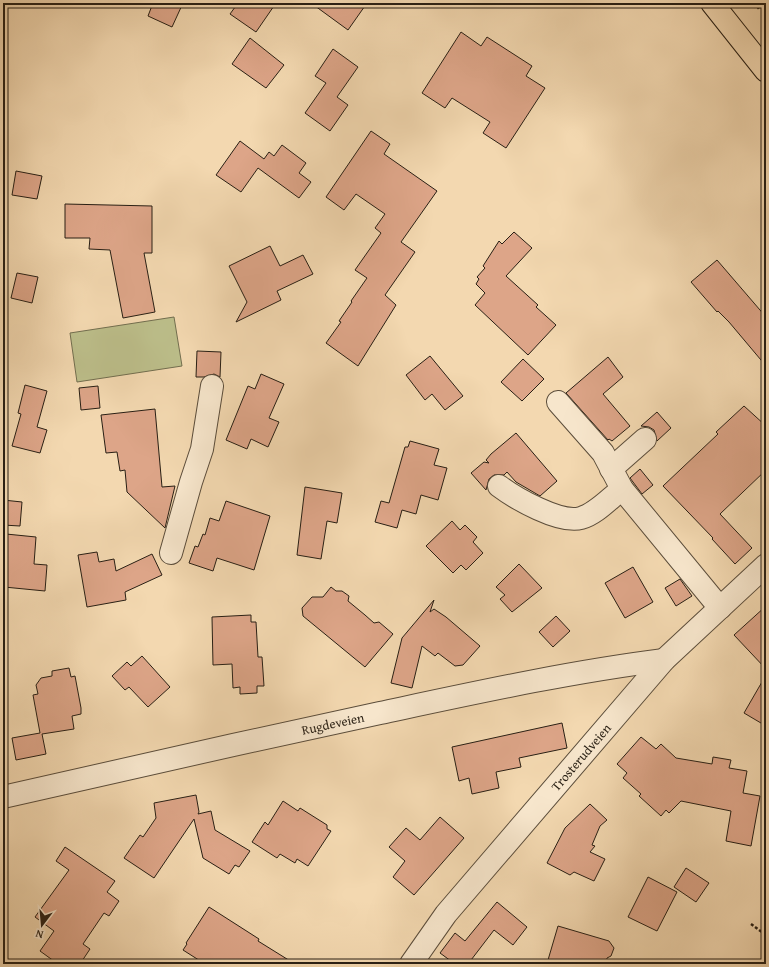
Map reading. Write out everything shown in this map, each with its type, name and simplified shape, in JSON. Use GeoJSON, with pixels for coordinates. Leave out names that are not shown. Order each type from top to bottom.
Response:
{"type":"FeatureCollection","features":[{"type":"Feature","properties":{"kind":"main road"},"geometry":{"type":"LineString","coordinates":[[712,3],[766,71]]}},
{"type":"Feature","properties":{"kind":"street"},"geometry":{"type":"LineString","coordinates":[[171,553],[202,449],[212,386]]}},
{"type":"Feature","properties":{"kind":"street"},"geometry":{"type":"LineString","coordinates":[[558,402],[603,453],[622,489],[720,608]]}},
{"type":"Feature","properties":{"kind":"street"},"geometry":{"type":"LineString","coordinates":[[612,469],[645,439]]}},
{"type":"Feature","properties":{"kind":"street"},"geometry":{"type":"LineString","coordinates":[[499,486],[513,497],[534,507],[573,519],[589,514],[622,489]]}},
{"type":"Feature","properties":{"kind":"street","name":"Trosterudveien"},"geometry":{"type":"LineString","coordinates":[[411,964],[451,908],[664,660],[766,565]]}},
{"type":"Feature","properties":{"kind":"street","name":"Rugdeveien"},"geometry":{"type":"LineString","coordinates":[[3,797],[203,751],[441,700],[627,665],[664,660]]}},
{"type":"Feature","properties":{"kind":"path"},"geometry":{"type":"LineString","coordinates":[[751,924],[766,935]]}},
{"type":"Feature","properties":{"kind":"green space"},"geometry":{"type":"Polygon","coordinates":[[[174,317],[182,366],[77,382],[70,333],[174,317]]]}},
{"type":"Feature","properties":{"kind":"building"},"geometry":{"type":"Polygon","coordinates":[[[153,3],[183,3],[172,27],[148,16],[153,3]]]}},
{"type":"Feature","properties":{"kind":"building"},"geometry":{"type":"Polygon","coordinates":[[[238,3],[276,3],[256,32],[230,14],[238,3]]]}},
{"type":"Feature","properties":{"kind":"building"},"geometry":{"type":"Polygon","coordinates":[[[311,3],[367,3],[348,30],[311,3]]]}},
{"type":"Feature","properties":{"kind":"building"},"geometry":{"type":"Polygon","coordinates":[[[461,32],[481,46],[487,37],[532,66],[526,76],[545,88],[506,148],[483,133],[490,122],[452,98],[445,108],[422,93],[461,32]]]}},
{"type":"Feature","properties":{"kind":"building"},"geometry":{"type":"Polygon","coordinates":[[[250,38],[284,65],[266,88],[232,64],[250,38]]]}},
{"type":"Feature","properties":{"kind":"building"},"geometry":{"type":"Polygon","coordinates":[[[333,49],[358,67],[337,97],[348,105],[330,131],[305,113],[326,83],[315,76],[333,49]]]}},
{"type":"Feature","properties":{"kind":"building"},"geometry":{"type":"Polygon","coordinates":[[[371,131],[390,144],[384,154],[437,191],[401,242],[415,252],[385,295],[396,305],[358,366],[326,343],[341,322],[339,321],[367,278],[355,270],[381,233],[375,228],[385,214],[356,194],[344,210],[326,197],[371,131]]]}},
{"type":"Feature","properties":{"kind":"building"},"geometry":{"type":"Polygon","coordinates":[[[240,141],[264,159],[269,152],[274,156],[282,145],[306,163],[299,173],[311,182],[299,198],[258,168],[241,192],[216,175],[240,141]]]}},
{"type":"Feature","properties":{"kind":"building"},"geometry":{"type":"Polygon","coordinates":[[[16,171],[42,176],[37,199],[12,195],[16,171]]]}},
{"type":"Feature","properties":{"kind":"building"},"geometry":{"type":"Polygon","coordinates":[[[65,204],[152,206],[152,253],[144,253],[155,312],[123,318],[110,250],[89,249],[90,238],[65,238],[65,204]]]}},
{"type":"Feature","properties":{"kind":"building"},"geometry":{"type":"Polygon","coordinates":[[[514,232],[532,248],[506,276],[538,305],[536,307],[556,325],[528,355],[475,305],[485,293],[476,284],[479,279],[477,277],[485,268],[483,266],[499,241],[502,244],[514,232]]]}},
{"type":"Feature","properties":{"kind":"building"},"geometry":{"type":"Polygon","coordinates":[[[270,246],[280,266],[303,255],[313,274],[277,291],[281,300],[236,322],[247,302],[229,266],[270,246]]]}},
{"type":"Feature","properties":{"kind":"building"},"geometry":{"type":"Polygon","coordinates":[[[717,260],[766,317],[766,366],[729,322],[718,311],[717,312],[691,282],[717,260]]]}},
{"type":"Feature","properties":{"kind":"building"},"geometry":{"type":"Polygon","coordinates":[[[17,273],[38,277],[32,303],[11,298],[17,273]]]}},
{"type":"Feature","properties":{"kind":"building"},"geometry":{"type":"Polygon","coordinates":[[[197,351],[221,352],[220,377],[214,374],[204,377],[196,377],[197,351]]]}},
{"type":"Feature","properties":{"kind":"building"},"geometry":{"type":"Polygon","coordinates":[[[430,356],[463,396],[445,410],[432,394],[425,400],[406,375],[430,356]]]}},
{"type":"Feature","properties":{"kind":"building"},"geometry":{"type":"Polygon","coordinates":[[[608,357],[623,377],[603,394],[630,426],[612,441],[609,439],[608,440],[566,393],[608,357]]]}},
{"type":"Feature","properties":{"kind":"building"},"geometry":{"type":"Polygon","coordinates":[[[523,359],[544,379],[522,401],[501,382],[523,359]]]}},
{"type":"Feature","properties":{"kind":"building"},"geometry":{"type":"Polygon","coordinates":[[[261,374],[284,384],[269,418],[279,422],[268,447],[251,439],[247,449],[226,440],[248,386],[255,389],[261,374]]]}},
{"type":"Feature","properties":{"kind":"building"},"geometry":{"type":"Polygon","coordinates":[[[25,385],[47,391],[37,427],[47,430],[40,453],[12,446],[21,414],[18,413],[25,385]]]}},
{"type":"Feature","properties":{"kind":"building"},"geometry":{"type":"Polygon","coordinates":[[[98,386],[100,408],[81,410],[79,388],[98,386]]]}},
{"type":"Feature","properties":{"kind":"building"},"geometry":{"type":"Polygon","coordinates":[[[744,406],[766,426],[766,470],[720,514],[752,548],[735,564],[712,539],[713,538],[663,486],[718,434],[716,432],[744,406]]]}},
{"type":"Feature","properties":{"kind":"building"},"geometry":{"type":"Polygon","coordinates":[[[155,409],[162,487],[175,486],[165,528],[127,492],[125,470],[120,471],[117,452],[106,453],[101,415],[155,409]]]}},
{"type":"Feature","properties":{"kind":"building"},"geometry":{"type":"Polygon","coordinates":[[[657,412],[671,428],[657,441],[654,430],[649,427],[641,426],[657,412]]]}},
{"type":"Feature","properties":{"kind":"building"},"geometry":{"type":"Polygon","coordinates":[[[516,433],[557,481],[540,496],[516,482],[507,472],[504,475],[494,475],[489,479],[486,490],[471,473],[484,462],[489,463],[486,460],[491,454],[516,433]]]}},
{"type":"Feature","properties":{"kind":"building"},"geometry":{"type":"Polygon","coordinates":[[[410,441],[439,449],[434,465],[447,468],[438,500],[421,495],[416,514],[402,510],[397,528],[375,522],[381,501],[389,503],[405,447],[408,447],[410,441]]]}},
{"type":"Feature","properties":{"kind":"building"},"geometry":{"type":"Polygon","coordinates":[[[640,469],[653,485],[642,494],[630,478],[640,469]]]}},
{"type":"Feature","properties":{"kind":"building"},"geometry":{"type":"Polygon","coordinates":[[[305,487],[342,493],[337,523],[327,521],[321,559],[297,555],[305,487]]]}},
{"type":"Feature","properties":{"kind":"building"},"geometry":{"type":"Polygon","coordinates":[[[3,500],[22,502],[20,526],[3,525],[3,500]]]}},
{"type":"Feature","properties":{"kind":"building"},"geometry":{"type":"Polygon","coordinates":[[[226,501],[270,516],[254,570],[217,558],[213,571],[189,563],[195,546],[198,547],[203,534],[205,535],[210,518],[219,521],[226,501]]]}},
{"type":"Feature","properties":{"kind":"building"},"geometry":{"type":"Polygon","coordinates":[[[452,521],[460,530],[465,525],[477,537],[473,542],[483,553],[466,570],[461,565],[453,573],[426,546],[452,521]]]}},
{"type":"Feature","properties":{"kind":"building"},"geometry":{"type":"Polygon","coordinates":[[[6,534],[36,537],[34,564],[47,565],[45,591],[4,587],[6,565],[3,565],[6,534]]]}},
{"type":"Feature","properties":{"kind":"building"},"geometry":{"type":"Polygon","coordinates":[[[97,552],[99,562],[114,559],[116,571],[152,554],[162,575],[125,592],[126,600],[87,607],[78,555],[97,552]]]}},
{"type":"Feature","properties":{"kind":"building"},"geometry":{"type":"Polygon","coordinates":[[[519,564],[542,588],[512,612],[500,599],[505,595],[496,587],[519,564]]]}},
{"type":"Feature","properties":{"kind":"building"},"geometry":{"type":"Polygon","coordinates":[[[633,567],[653,602],[625,618],[605,583],[633,567]]]}},
{"type":"Feature","properties":{"kind":"building"},"geometry":{"type":"Polygon","coordinates":[[[680,579],[692,596],[676,606],[665,588],[680,579]]]}},
{"type":"Feature","properties":{"kind":"building"},"geometry":{"type":"Polygon","coordinates":[[[331,587],[336,591],[342,591],[349,596],[348,601],[374,623],[379,622],[393,634],[365,667],[303,616],[302,608],[312,597],[323,597],[331,587]]]}},
{"type":"Feature","properties":{"kind":"building"},"geometry":{"type":"Polygon","coordinates":[[[434,600],[430,612],[434,609],[446,617],[480,646],[463,665],[455,666],[438,653],[435,656],[422,646],[412,688],[391,683],[402,638],[434,600]]]}},
{"type":"Feature","properties":{"kind":"building"},"geometry":{"type":"Polygon","coordinates":[[[766,606],[766,669],[734,635],[766,606]]]}},
{"type":"Feature","properties":{"kind":"building"},"geometry":{"type":"Polygon","coordinates":[[[251,615],[251,622],[256,622],[258,657],[262,657],[264,686],[257,686],[257,693],[240,694],[240,687],[233,688],[232,664],[213,665],[212,617],[251,615]]]}},
{"type":"Feature","properties":{"kind":"building"},"geometry":{"type":"Polygon","coordinates":[[[556,616],[570,631],[553,647],[539,632],[556,616]]]}},
{"type":"Feature","properties":{"kind":"building"},"geometry":{"type":"Polygon","coordinates":[[[142,656],[170,687],[148,707],[129,687],[125,690],[112,676],[127,662],[131,666],[142,656]]]}},
{"type":"Feature","properties":{"kind":"building"},"geometry":{"type":"Polygon","coordinates":[[[69,668],[71,677],[75,676],[81,708],[81,714],[72,716],[74,729],[42,734],[46,754],[16,760],[12,738],[40,733],[33,695],[38,694],[36,685],[41,678],[52,676],[52,671],[69,668]]]}},
{"type":"Feature","properties":{"kind":"building"},"geometry":{"type":"Polygon","coordinates":[[[766,675],[766,726],[744,713],[766,675]]]}},
{"type":"Feature","properties":{"kind":"building"},"geometry":{"type":"Polygon","coordinates":[[[562,723],[567,748],[519,758],[521,767],[496,772],[499,788],[472,794],[469,778],[459,781],[452,747],[562,723]]]}},
{"type":"Feature","properties":{"kind":"building"},"geometry":{"type":"Polygon","coordinates":[[[641,737],[656,749],[661,744],[676,758],[712,764],[713,757],[731,760],[729,768],[747,771],[743,793],[760,796],[751,846],[726,841],[731,811],[681,801],[669,813],[666,810],[661,816],[639,796],[641,794],[623,778],[627,773],[617,764],[641,737]]]}},
{"type":"Feature","properties":{"kind":"building"},"geometry":{"type":"Polygon","coordinates":[[[196,795],[199,812],[198,814],[211,811],[215,830],[250,851],[239,867],[235,865],[229,874],[203,858],[194,819],[154,878],[124,858],[140,835],[143,837],[156,818],[154,803],[196,795]]]}},
{"type":"Feature","properties":{"kind":"building"},"geometry":{"type":"Polygon","coordinates":[[[283,801],[298,811],[300,808],[327,825],[327,829],[331,831],[308,866],[297,859],[295,863],[280,854],[277,858],[252,842],[265,822],[268,825],[283,801]]]}},
{"type":"Feature","properties":{"kind":"building"},"geometry":{"type":"Polygon","coordinates":[[[590,804],[607,820],[600,826],[592,845],[595,846],[590,852],[605,859],[594,881],[574,872],[570,875],[547,863],[565,828],[590,804]]]}},
{"type":"Feature","properties":{"kind":"building"},"geometry":{"type":"Polygon","coordinates":[[[440,817],[464,838],[414,895],[393,877],[405,861],[389,847],[406,828],[420,840],[440,817]]]}},
{"type":"Feature","properties":{"kind":"building"},"geometry":{"type":"Polygon","coordinates":[[[65,847],[115,881],[107,892],[119,901],[109,916],[104,913],[83,944],[90,949],[80,964],[58,964],[40,951],[54,931],[35,917],[69,870],[56,861],[65,847]]]}},
{"type":"Feature","properties":{"kind":"building"},"geometry":{"type":"Polygon","coordinates":[[[686,868],[709,883],[696,902],[674,887],[686,868]]]}},
{"type":"Feature","properties":{"kind":"building"},"geometry":{"type":"Polygon","coordinates":[[[648,877],[677,892],[657,931],[628,917],[648,877]]]}},
{"type":"Feature","properties":{"kind":"building"},"geometry":{"type":"Polygon","coordinates":[[[497,902],[527,927],[513,945],[494,930],[468,964],[455,964],[440,953],[455,933],[465,941],[497,902]]]}},
{"type":"Feature","properties":{"kind":"building"},"geometry":{"type":"Polygon","coordinates":[[[209,907],[259,939],[258,941],[295,964],[205,964],[183,950],[209,907]]]}},
{"type":"Feature","properties":{"kind":"building"},"geometry":{"type":"Polygon","coordinates":[[[558,926],[609,941],[614,948],[611,956],[607,958],[606,964],[563,964],[548,960],[558,926]]]}},
{"type":"Feature","properties":{"kind":"railway"},"geometry":{"type":"LineString","coordinates":[[755,3],[766,18]]}}]}
